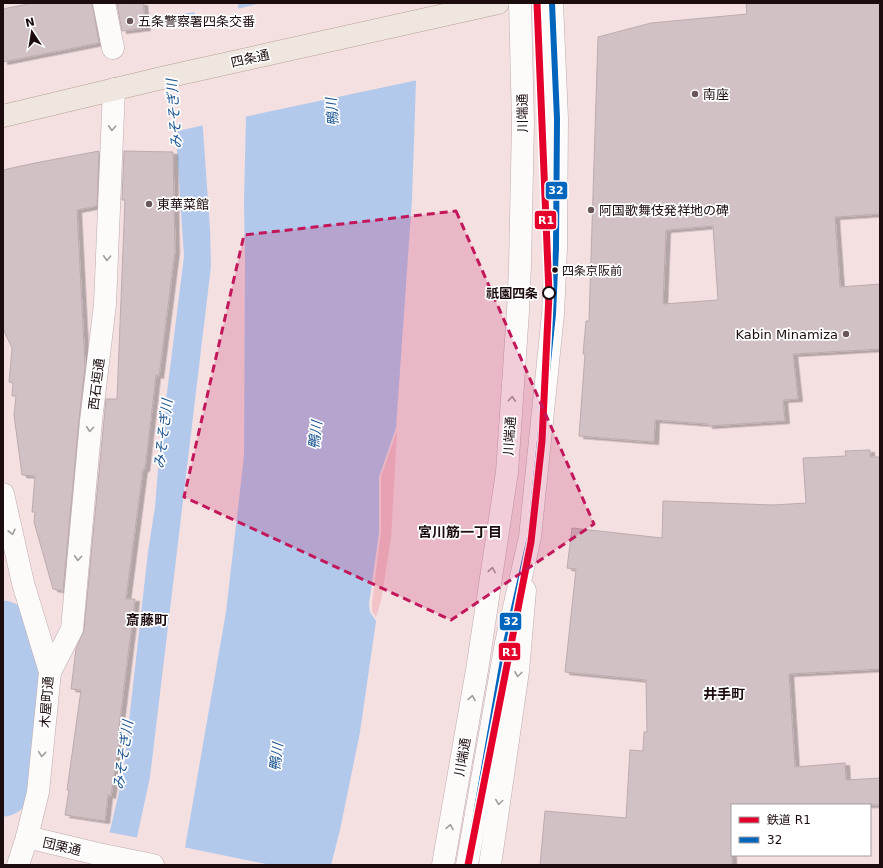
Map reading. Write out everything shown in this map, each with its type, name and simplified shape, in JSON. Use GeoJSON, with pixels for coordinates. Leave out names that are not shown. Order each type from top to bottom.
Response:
{"type":"FeatureCollection","features":[{"type":"Feature","properties":{"kind":"main road","name":"四条通"},"geometry":{"type":"LineString","coordinates":[[3,116],[166,77],[498,3]]}},
{"type":"Feature","properties":{"kind":"street"},"geometry":{"type":"LineString","coordinates":[[104,3],[113,48]]}},
{"type":"Feature","properties":{"kind":"street","name":"川端通"},"geometry":{"type":"LineString","coordinates":[[443,865],[477,670],[507,472],[520,266],[523,122],[520,3]]}},
{"type":"Feature","properties":{"kind":"street","name":"川端通"},"geometry":{"type":"LineString","coordinates":[[467,865],[506,643],[530,537],[554,314],[557,120],[552,3]]}},
{"type":"Feature","properties":{"kind":"street","name":"西石垣通"},"geometry":{"type":"LineString","coordinates":[[50,672],[72,629],[91,422],[105,304],[114,89]]}},
{"type":"Feature","properties":{"kind":"street","name":"木屋町通"},"geometry":{"type":"LineString","coordinates":[[3,494],[23,583],[50,672],[38,792],[18,865]]}},
{"type":"Feature","properties":{"kind":"street"},"geometry":{"type":"LineString","coordinates":[[490,865],[518,671],[530,537]]}},
{"type":"Feature","properties":{"kind":"street","name":"団栗通"},"geometry":{"type":"LineString","coordinates":[[26,837],[153,865]]}},
{"type":"Feature","properties":{"kind":"highlighted area"},"geometry":{"type":"Polygon","coordinates":[[[456,211],[594,524],[451,620],[184,497],[244,235],[456,211]]]}},
{"type":"Feature","properties":{"kind":"shaded area"},"geometry":{"type":"Polygon","coordinates":[[[397,431],[391,538],[381,601],[376,617],[372,611],[372,603],[381,532],[381,477],[397,431]]]}},
{"type":"Feature","properties":{"kind":"water","name":"みそそぎ川"},"geometry":{"type":"Polygon","coordinates":[[[167,3],[194,3],[210,229],[211,266],[150,777],[131,865],[102,865],[123,775],[148,552],[155,507],[159,457],[184,256],[167,3]]]}},
{"type":"Feature","properties":{"kind":"water","name":"鴨川"},"geometry":{"type":"Polygon","coordinates":[[[238,3],[412,3],[416,80],[412,199],[396,428],[379,477],[379,533],[369,604],[370,612],[376,621],[360,732],[340,830],[331,865],[182,865],[226,612],[244,456],[244,201],[246,117],[238,3]]]}},
{"type":"Feature","properties":{"kind":"pier"},"geometry":{"type":"Polygon","coordinates":[[[165,3],[196,3],[196,12],[166,16],[165,3]]]}},
{"type":"Feature","properties":{"kind":"pier"},"geometry":{"type":"Polygon","coordinates":[[[261,3],[414,3],[418,80],[244,117],[237,9],[261,3]]]}},
{"type":"Feature","properties":{"kind":"pier"},"geometry":{"type":"Polygon","coordinates":[[[197,18],[204,125],[174,132],[166,24],[197,18]]]}},
{"type":"Feature","properties":{"kind":"pier"},"geometry":{"type":"Polygon","coordinates":[[[108,832],[139,838],[133,865],[100,865],[108,832]]]}},
{"type":"Feature","properties":{"kind":"pier"},"geometry":{"type":"Polygon","coordinates":[[[183,847],[271,865],[180,865],[183,847]]]}},
{"type":"Feature","properties":{"kind":"building"},"geometry":{"type":"Polygon","coordinates":[[[33,3],[92,3],[99,43],[3,62],[3,9],[33,3]]]}},
{"type":"Feature","properties":{"kind":"building"},"geometry":{"type":"Polygon","coordinates":[[[143,3],[146,28],[122,31],[117,4],[143,3]]]}},
{"type":"Feature","properties":{"kind":"building"},"geometry":{"type":"Polygon","coordinates":[[[746,3],[880,3],[880,214],[835,217],[840,287],[880,284],[880,349],[793,354],[798,399],[783,400],[785,421],[708,426],[708,424],[655,420],[654,442],[579,436],[585,354],[583,354],[586,321],[589,321],[598,37],[651,23],[747,14],[746,3]],[[713,226],[666,230],[663,304],[718,300],[713,226]]]}},
{"type":"Feature","properties":{"kind":"building"},"geometry":{"type":"Polygon","coordinates":[[[99,151],[97,206],[77,210],[85,366],[63,591],[53,589],[34,522],[35,512],[32,512],[35,476],[22,475],[14,415],[16,396],[12,396],[13,383],[9,382],[12,348],[3,329],[3,170],[99,151]]]}},
{"type":"Feature","properties":{"kind":"building"},"geometry":{"type":"Polygon","coordinates":[[[124,151],[173,152],[175,251],[159,376],[156,375],[145,469],[143,469],[126,599],[135,599],[118,735],[120,735],[111,796],[108,795],[105,821],[65,815],[81,690],[71,689],[76,649],[84,630],[106,399],[117,399],[125,200],[122,200],[124,151]]]}},
{"type":"Feature","properties":{"kind":"building"},"geometry":{"type":"Polygon","coordinates":[[[870,450],[870,457],[880,457],[880,669],[789,674],[795,767],[845,763],[846,780],[880,778],[880,805],[731,804],[732,865],[540,865],[545,811],[626,818],[630,750],[643,751],[644,732],[647,732],[646,680],[565,672],[576,569],[567,568],[572,528],[662,538],[663,501],[773,505],[806,503],[803,458],[846,456],[845,451],[870,450]]]}},
{"type":"Feature","properties":{"kind":"waterway"},"geometry":{"type":"LineString","coordinates":[[3,627],[12,667],[15,694],[14,718],[8,770],[3,790]]}},
{"type":"Feature","properties":{"kind":"rail line","name":"R1"},"geometry":{"type":"LineString","coordinates":[[468,865],[531,542],[542,441],[549,294],[537,3]]}},
{"type":"Feature","properties":{"kind":"transit line","name":"32"},"geometry":{"type":"LineString","coordinates":[[467,865],[506,643],[530,537],[553,314],[556,248],[557,119],[552,3]]}},
{"type":"Feature","properties":{"kind":"place","name":"五条警察署四条交番"},"geometry":{"type":"Point","coordinates":[130,21]}},
{"type":"Feature","properties":{"kind":"place","name":"南座"},"geometry":{"type":"Point","coordinates":[695,94]}},
{"type":"Feature","properties":{"kind":"place","name":"東華菜館"},"geometry":{"type":"Point","coordinates":[149,204]}},
{"type":"Feature","properties":{"kind":"place","name":"阿国歌舞伎発祥地の碑"},"geometry":{"type":"Point","coordinates":[591,210]}},
{"type":"Feature","properties":{"kind":"place","name":"四条京阪前"},"geometry":{"type":"Point","coordinates":[555,270]}},
{"type":"Feature","properties":{"kind":"place","name":"祇園四条"},"geometry":{"type":"Point","coordinates":[549,293]}},
{"type":"Feature","properties":{"kind":"place","name":"Kabin Minamiza"},"geometry":{"type":"Point","coordinates":[846,334]}},
{"type":"Feature","properties":{"kind":"district","name":"宮川筋一丁目"},"geometry":{"type":"Point","coordinates":[460,532]}},
{"type":"Feature","properties":{"kind":"district","name":"斎藤町"},"geometry":{"type":"Point","coordinates":[147,620]}},
{"type":"Feature","properties":{"kind":"district","name":"井手町"},"geometry":{"type":"Point","coordinates":[724,694]}}]}
